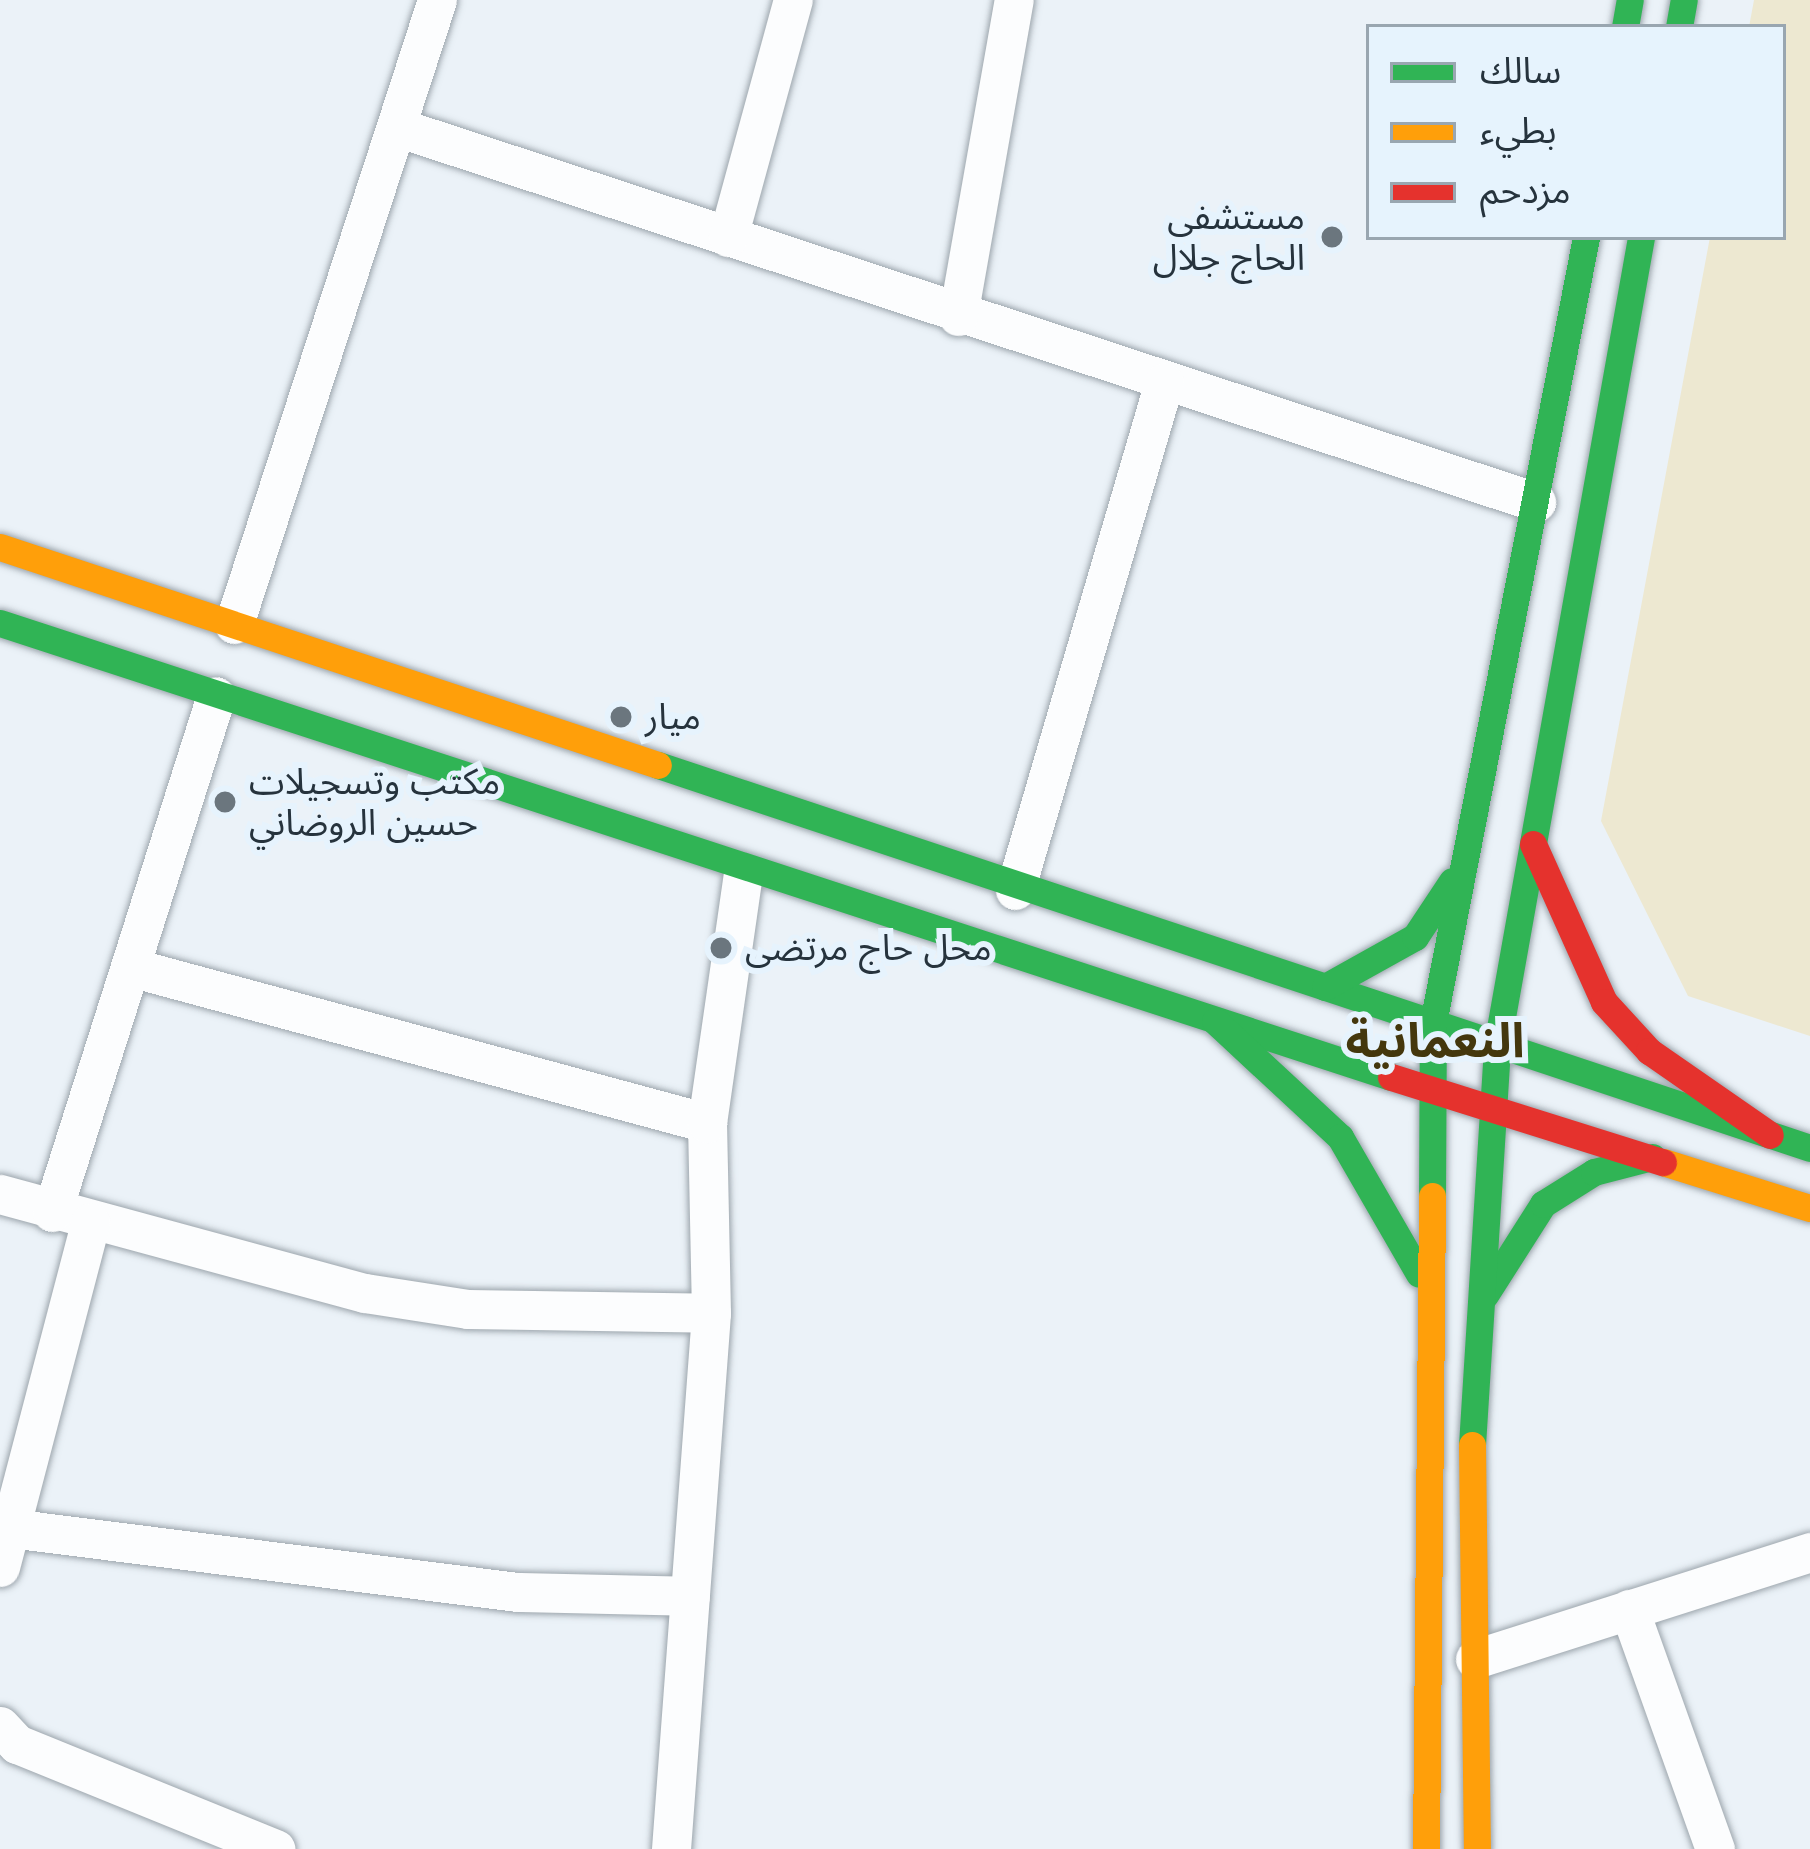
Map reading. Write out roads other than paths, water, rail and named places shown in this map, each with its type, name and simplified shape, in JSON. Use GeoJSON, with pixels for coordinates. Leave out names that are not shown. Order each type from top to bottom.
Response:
{"type":"FeatureCollection","features":[{"type":"Feature","properties":{"kind":"main road"},"geometry":{"type":"LineString","coordinates":[[1426,1849],[1427,1086],[1433,1023],[1585,240]]}},
{"type":"Feature","properties":{"kind":"main road"},"geometry":{"type":"LineString","coordinates":[[1478,1849],[1475,1659],[1481,1306],[1496,1045],[1640,240]]}},
{"type":"Feature","properties":{"kind":"main road"},"geometry":{"type":"LineString","coordinates":[[0,547],[1016,890],[1810,1148]]}},
{"type":"Feature","properties":{"kind":"main road"},"geometry":{"type":"LineString","coordinates":[[0,623],[743,874],[1492,1104],[1810,1208]]}},
{"type":"Feature","properties":{"kind":"main road"},"geometry":{"type":"LineString","coordinates":[[1533,844],[1604,1002],[1649,1052],[1770,1135]]}},
{"type":"Feature","properties":{"kind":"main road"},"geometry":{"type":"LineString","coordinates":[[1325,987],[1415,937],[1465,847]]}},
{"type":"Feature","properties":{"kind":"main road"},"geometry":{"type":"LineString","coordinates":[[1215,1021],[1340,1137],[1426,1286]]}},
{"type":"Feature","properties":{"kind":"main road"},"geometry":{"type":"LineString","coordinates":[[1481,1306],[1504,1250],[1543,1204],[1594,1172],[1652,1156]]}},
{"type":"Feature","properties":{"kind":"street"},"geometry":{"type":"LineString","coordinates":[[234,624],[403,129],[437,0]]}},
{"type":"Feature","properties":{"kind":"street"},"geometry":{"type":"LineString","coordinates":[[728,237],[793,0]]}},
{"type":"Feature","properties":{"kind":"street"},"geometry":{"type":"LineString","coordinates":[[958,316],[1014,0]]}},
{"type":"Feature","properties":{"kind":"street"},"geometry":{"type":"LineString","coordinates":[[403,129],[958,316],[1536,502]]}},
{"type":"Feature","properties":{"kind":"street"},"geometry":{"type":"LineString","coordinates":[[1016,890],[1164,382]]}},
{"type":"Feature","properties":{"kind":"street"},"geometry":{"type":"LineString","coordinates":[[52,1212],[216,696]]}},
{"type":"Feature","properties":{"kind":"street"},"geometry":{"type":"LineString","coordinates":[[671,1849],[711,1313],[707,1124],[743,874]]}},
{"type":"Feature","properties":{"kind":"street"},"geometry":{"type":"LineString","coordinates":[[130,968],[707,1124]]}},
{"type":"Feature","properties":{"kind":"street"},"geometry":{"type":"LineString","coordinates":[[0,1194],[261,1273],[468,1309],[711,1313]]}},
{"type":"Feature","properties":{"kind":"street"},"geometry":{"type":"LineString","coordinates":[[0,1567],[90,1223]]}},
{"type":"Feature","properties":{"kind":"street"},"geometry":{"type":"LineString","coordinates":[[10,1528],[517,1592],[690,1596]]}},
{"type":"Feature","properties":{"kind":"street"},"geometry":{"type":"LineString","coordinates":[[1475,1659],[1810,1552]]}},
{"type":"Feature","properties":{"kind":"street"},"geometry":{"type":"LineString","coordinates":[[1629,1609],[1715,1849]]}},
{"type":"Feature","properties":{"kind":"street"},"geometry":{"type":"LineString","coordinates":[[0,1726],[17,1744],[274,1849]]}},
{"type":"Feature","properties":{"kind":"place","name":"مستشفى الحاج جلال"},"geometry":{"type":"Point","coordinates":[1332,237]}},
{"type":"Feature","properties":{"kind":"place","name":"ميار"},"geometry":{"type":"Point","coordinates":[621,717]}},
{"type":"Feature","properties":{"kind":"place","name":"مكتب وتسجيلات حسين الروضاني"},"geometry":{"type":"Point","coordinates":[225,802]}},
{"type":"Feature","properties":{"kind":"place","name":"محل حاج مرتضى"},"geometry":{"type":"Point","coordinates":[721,948]}},
{"type":"Feature","properties":{"kind":"district","name":"النعمانية"},"geometry":{"type":"Point","coordinates":[1435,1040]}}]}
